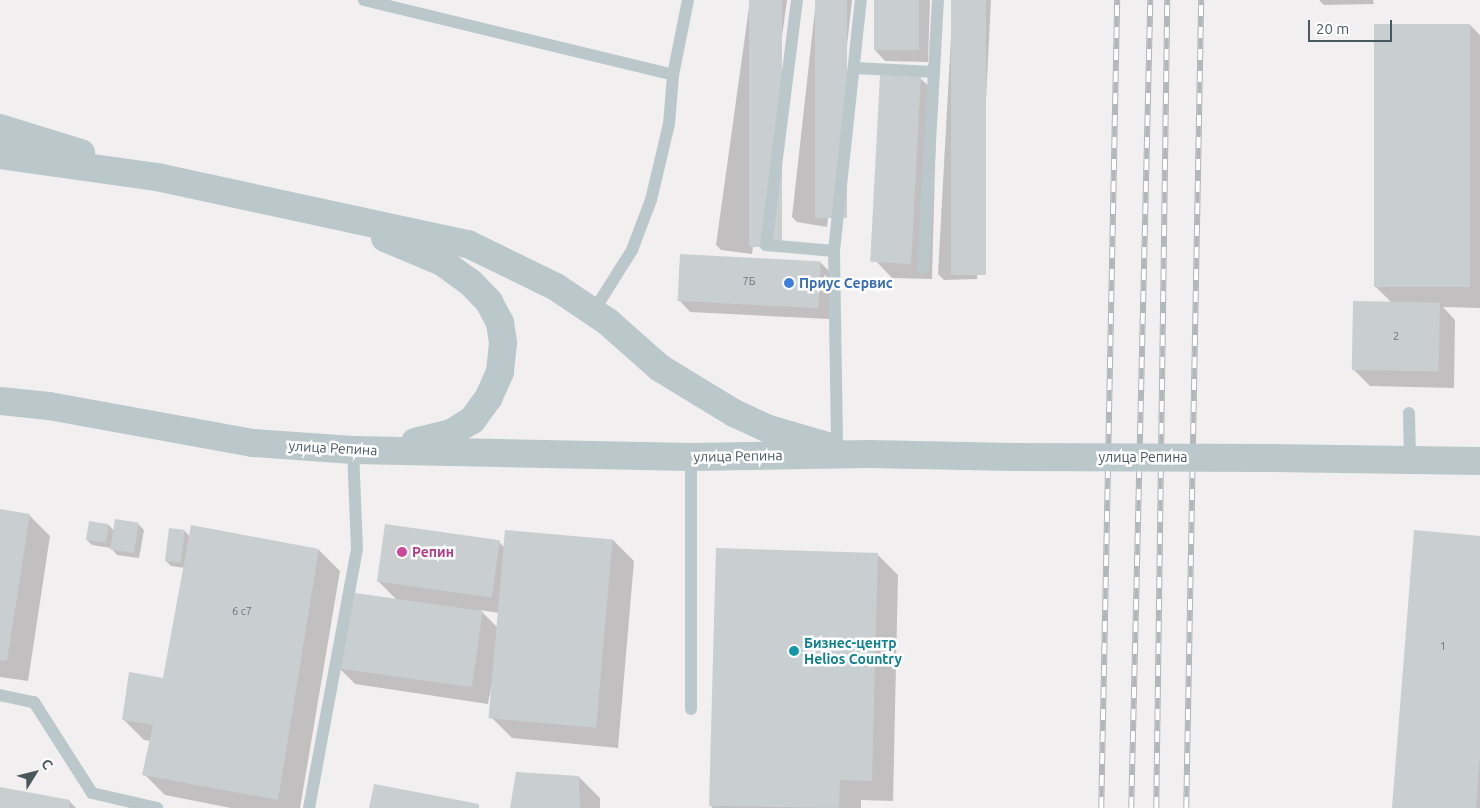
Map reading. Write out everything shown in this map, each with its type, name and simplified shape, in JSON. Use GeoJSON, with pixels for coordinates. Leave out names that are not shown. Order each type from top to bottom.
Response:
{"type":"FeatureCollection","features":[{"type":"Feature","properties":{"kind":"street"},"geometry":{"type":"LineString","coordinates":[[0,128],[157,177]]}},
{"type":"Feature","properties":{"kind":"street"},"geometry":{"type":"LineString","coordinates":[[0,156],[157,177],[468,244],[556,287],[593,312],[660,368],[734,413],[769,428],[837,449],[869,454]]}},
{"type":"Feature","properties":{"kind":"street"},"geometry":{"type":"LineString","coordinates":[[312,209],[442,262],[470,282],[489,302],[500,323],[504,343],[500,372],[489,397],[472,420],[451,434],[361,450]]}},
{"type":"Feature","properties":{"kind":"street"},"geometry":{"type":"LineString","coordinates":[[0,392],[49,406]]}},
{"type":"Feature","properties":{"kind":"street","name":"улица Репина"},"geometry":{"type":"LineString","coordinates":[[0,401],[49,406],[253,443],[361,450],[691,457],[869,454],[1480,461]]}},
{"type":"Feature","properties":{"kind":"lane"},"geometry":{"type":"LineString","coordinates":[[364,0],[673,75]]}},
{"type":"Feature","properties":{"kind":"lane"},"geometry":{"type":"LineString","coordinates":[[593,312],[632,250],[651,200],[669,124],[673,75],[688,0]]}},
{"type":"Feature","properties":{"kind":"lane"},"geometry":{"type":"LineString","coordinates":[[797,0],[766,246],[834,251]]}},
{"type":"Feature","properties":{"kind":"lane"},"geometry":{"type":"LineString","coordinates":[[837,449],[834,251],[861,0]]}},
{"type":"Feature","properties":{"kind":"lane"},"geometry":{"type":"LineString","coordinates":[[923,268],[938,0]]}},
{"type":"Feature","properties":{"kind":"lane"},"geometry":{"type":"LineString","coordinates":[[854,68],[934,72]]}},
{"type":"Feature","properties":{"kind":"lane"},"geometry":{"type":"LineString","coordinates":[[1409,413],[1410,460]]}},
{"type":"Feature","properties":{"kind":"lane"},"geometry":{"type":"LineString","coordinates":[[308,808],[357,549],[361,450]]}},
{"type":"Feature","properties":{"kind":"lane"},"geometry":{"type":"LineString","coordinates":[[691,457],[691,709]]}},
{"type":"Feature","properties":{"kind":"lane"},"geometry":{"type":"LineString","coordinates":[[0,695],[34,702],[92,793],[157,808]]}},
{"type":"Feature","properties":{"kind":"building"},"geometry":{"type":"Polygon","coordinates":[[[749,0],[782,0],[782,247],[749,247],[749,0]]]}},
{"type":"Feature","properties":{"kind":"building"},"geometry":{"type":"Polygon","coordinates":[[[815,0],[847,0],[847,218],[815,218],[815,0]]]}},
{"type":"Feature","properties":{"kind":"building"},"geometry":{"type":"Polygon","coordinates":[[[874,0],[919,0],[919,50],[874,50],[874,0]]]}},
{"type":"Feature","properties":{"kind":"building"},"geometry":{"type":"Polygon","coordinates":[[[951,0],[986,0],[986,275],[951,275],[951,0]]]}},
{"type":"Feature","properties":{"kind":"building"},"geometry":{"type":"Polygon","coordinates":[[[1374,24],[1470,24],[1470,287],[1374,287],[1374,24]]]}},
{"type":"Feature","properties":{"kind":"building"},"geometry":{"type":"Polygon","coordinates":[[[880,75],[921,77],[911,264],[870,262],[880,75]]]}},
{"type":"Feature","properties":{"kind":"building"},"geometry":{"type":"Polygon","coordinates":[[[680,254],[821,261],[818,308],[678,301],[680,254]]]}},
{"type":"Feature","properties":{"kind":"building"},"geometry":{"type":"Polygon","coordinates":[[[1353,301],[1440,303],[1439,372],[1352,370],[1353,301]]]}},
{"type":"Feature","properties":{"kind":"building"},"geometry":{"type":"Polygon","coordinates":[[[0,509],[30,514],[7,661],[0,660],[0,509]]]}},
{"type":"Feature","properties":{"kind":"building"},"geometry":{"type":"Polygon","coordinates":[[[115,519],[139,523],[134,553],[110,550],[115,519]]]}},
{"type":"Feature","properties":{"kind":"building"},"geometry":{"type":"Polygon","coordinates":[[[89,521],[109,524],[106,543],[86,540],[89,521]]]}},
{"type":"Feature","properties":{"kind":"building"},"geometry":{"type":"Polygon","coordinates":[[[385,524],[500,540],[492,598],[377,581],[385,524]]]}},
{"type":"Feature","properties":{"kind":"building"},"geometry":{"type":"Polygon","coordinates":[[[191,525],[319,549],[278,800],[142,775],[153,725],[122,720],[129,672],[163,678],[191,525]]]}},
{"type":"Feature","properties":{"kind":"building"},"geometry":{"type":"Polygon","coordinates":[[[169,528],[185,530],[181,563],[165,561],[169,528]]]}},
{"type":"Feature","properties":{"kind":"building"},"geometry":{"type":"Polygon","coordinates":[[[505,530],[613,539],[596,728],[489,718],[505,530]]]}},
{"type":"Feature","properties":{"kind":"building"},"geometry":{"type":"Polygon","coordinates":[[[1414,530],[1480,536],[1480,756],[1476,808],[1392,808],[1414,530]]]}},
{"type":"Feature","properties":{"kind":"building","name":"Бизнес-центр Helios Country"},"geometry":{"type":"Polygon","coordinates":[[[716,548],[878,553],[872,781],[840,780],[839,808],[709,806],[716,548]]]}},
{"type":"Feature","properties":{"kind":"building"},"geometry":{"type":"Polygon","coordinates":[[[348,592],[483,611],[472,687],[337,668],[348,592]]]}},
{"type":"Feature","properties":{"kind":"building"},"geometry":{"type":"Polygon","coordinates":[[[516,772],[579,776],[580,808],[510,808],[516,772]]]}},
{"type":"Feature","properties":{"kind":"building"},"geometry":{"type":"Polygon","coordinates":[[[374,784],[479,804],[479,808],[369,808],[374,784]]]}},
{"type":"Feature","properties":{"kind":"building"},"geometry":{"type":"Polygon","coordinates":[[[0,787],[70,800],[69,808],[0,808],[0,787]]]}},
{"type":"Feature","properties":{"kind":"railway"},"geometry":{"type":"LineString","coordinates":[[1101,808],[1117,0]]}},
{"type":"Feature","properties":{"kind":"railway"},"geometry":{"type":"LineString","coordinates":[[1131,808],[1150,0]]}},
{"type":"Feature","properties":{"kind":"railway"},"geometry":{"type":"LineString","coordinates":[[1156,808],[1167,0]]}},
{"type":"Feature","properties":{"kind":"railway"},"geometry":{"type":"LineString","coordinates":[[1186,808],[1201,0]]}},
{"type":"Feature","properties":{"kind":"place","name":"Приус Сервис"},"geometry":{"type":"Point","coordinates":[789,283]}},
{"type":"Feature","properties":{"kind":"place","name":"Репин"},"geometry":{"type":"Point","coordinates":[402,552]}},
{"type":"Feature","properties":{"kind":"place","name":"Бизнес-центр Helios Country"},"geometry":{"type":"Point","coordinates":[794,651]}}]}
